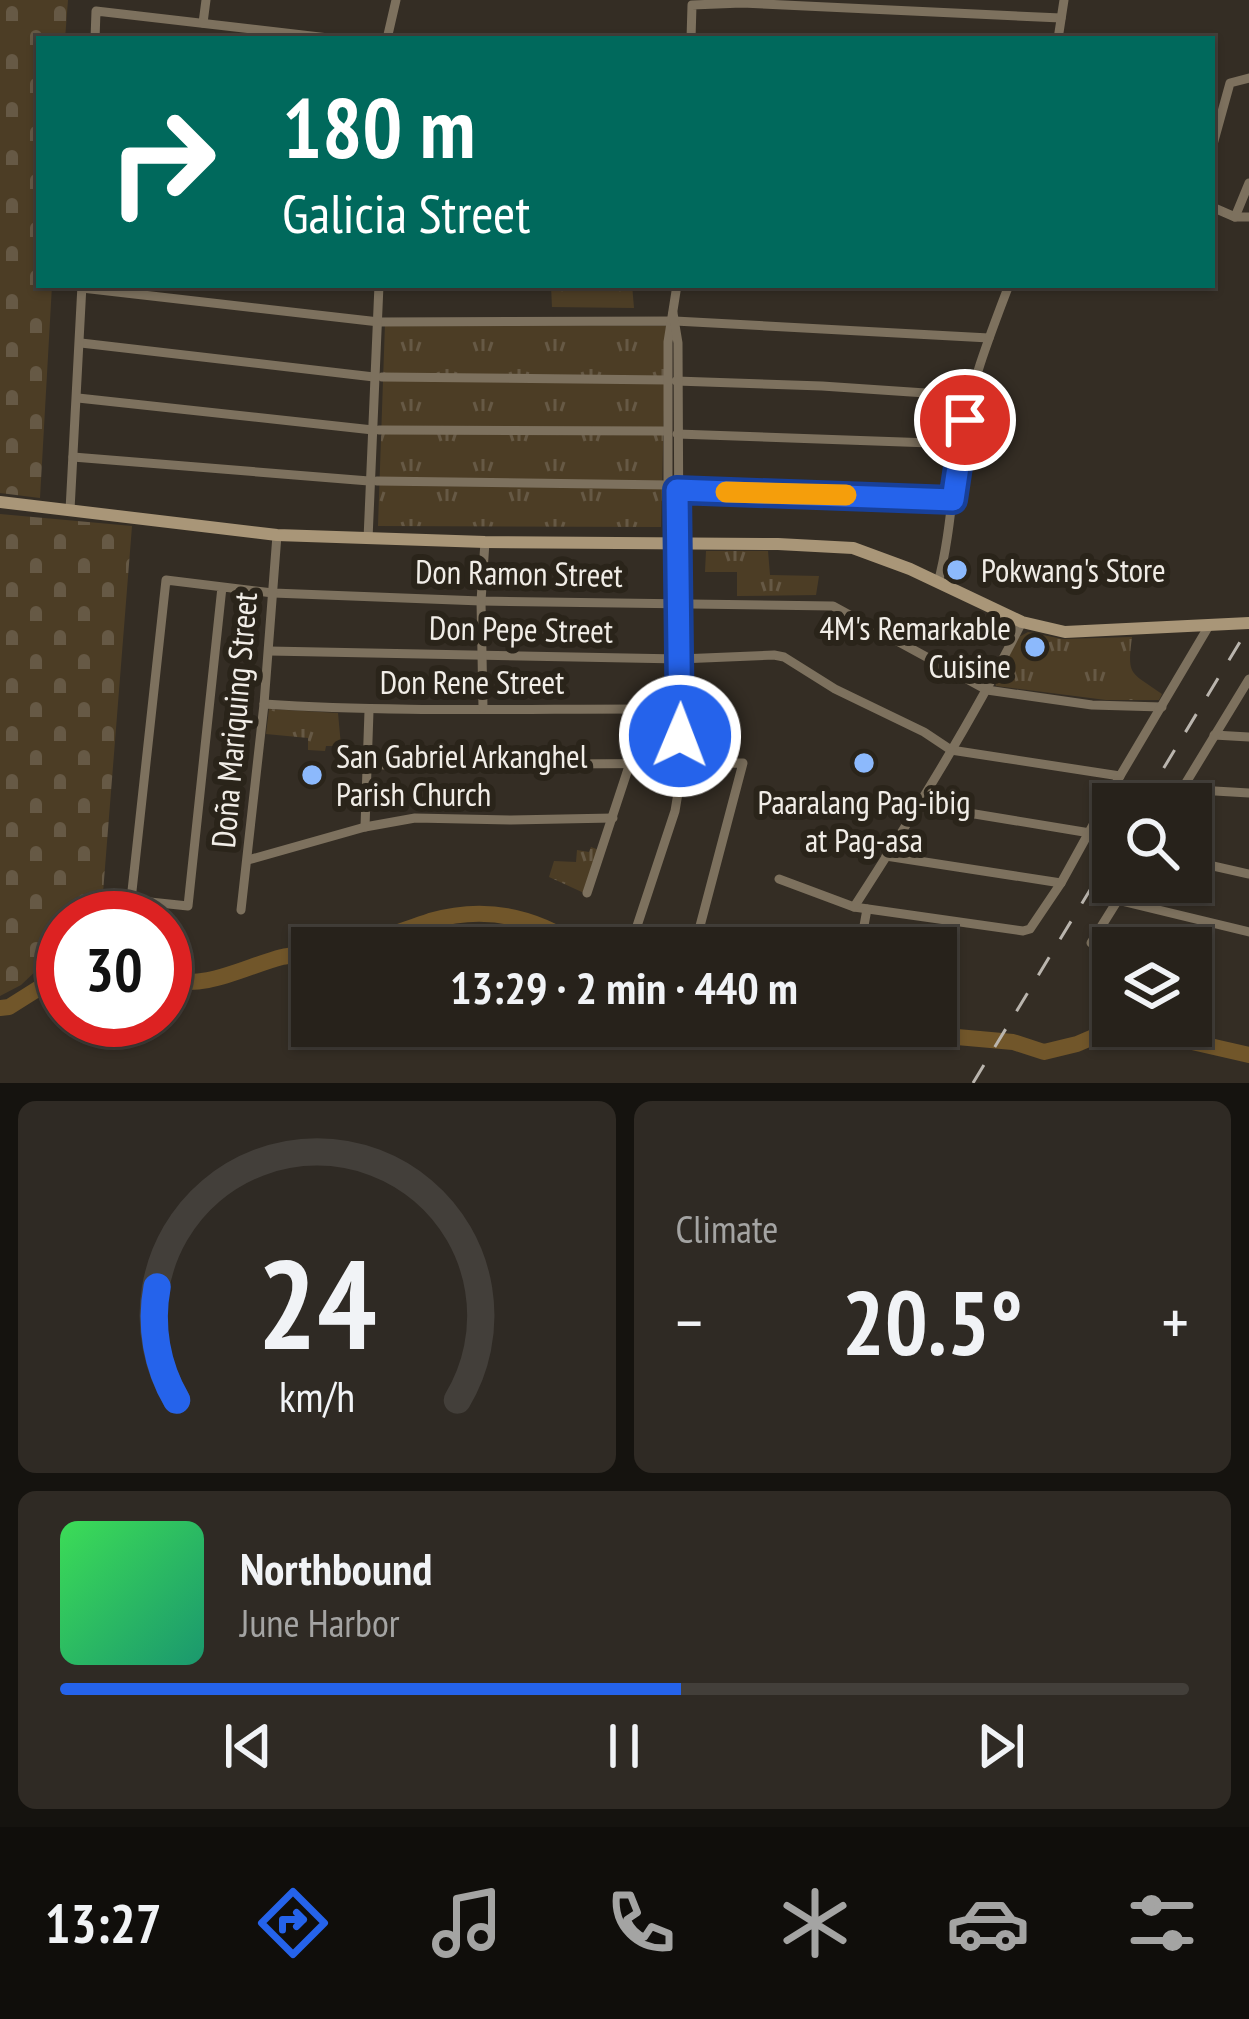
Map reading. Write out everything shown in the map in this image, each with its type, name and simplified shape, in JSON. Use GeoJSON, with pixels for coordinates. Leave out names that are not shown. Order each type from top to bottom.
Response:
{"type":"FeatureCollection","features":[{"type":"Feature","properties":{"kind":"street"},"geometry":{"type":"LineString","coordinates":[[203,23],[206,0]]}},
{"type":"Feature","properties":{"kind":"street"},"geometry":{"type":"LineString","coordinates":[[388,36],[396,0]]}},
{"type":"Feature","properties":{"kind":"street"},"geometry":{"type":"LineString","coordinates":[[894,11],[902,0]]}},
{"type":"Feature","properties":{"kind":"street"},"geometry":{"type":"LineString","coordinates":[[1058,36],[1064,0]]}},
{"type":"Feature","properties":{"kind":"street"},"geometry":{"type":"LineString","coordinates":[[691,36],[692,4],[742,2],[1061,18]]}},
{"type":"Feature","properties":{"kind":"street"},"geometry":{"type":"LineString","coordinates":[[95,36],[96,11],[312,36]]}},
{"type":"Feature","properties":{"kind":"street"},"geometry":{"type":"LineString","coordinates":[[1215,137],[1230,83],[1249,78]]}},
{"type":"Feature","properties":{"kind":"street"},"geometry":{"type":"LineString","coordinates":[[1235,217],[1249,183]]}},
{"type":"Feature","properties":{"kind":"street"},"geometry":{"type":"LineString","coordinates":[[1215,208],[1249,217]]}},
{"type":"Feature","properties":{"kind":"street"},"geometry":{"type":"LineString","coordinates":[[70,510],[82,288]]}},
{"type":"Feature","properties":{"kind":"street"},"geometry":{"type":"LineString","coordinates":[[98,288],[379,322],[673,318],[989,338]]}},
{"type":"Feature","properties":{"kind":"street"},"geometry":{"type":"LineString","coordinates":[[368,539],[379,288]]}},
{"type":"Feature","properties":{"kind":"street"},"geometry":{"type":"LineString","coordinates":[[637,926],[679,796],[679,603],[672,432],[677,288]]}},
{"type":"Feature","properties":{"kind":"street"},"geometry":{"type":"LineString","coordinates":[[938,583],[970,396],[1008,288]]}},
{"type":"Feature","properties":{"kind":"street"},"geometry":{"type":"LineString","coordinates":[[81,343],[378,377],[672,381],[970,396]]}},
{"type":"Feature","properties":{"kind":"street"},"geometry":{"type":"LineString","coordinates":[[78,398],[376,430],[672,432],[959,444]]}},
{"type":"Feature","properties":{"kind":"street"},"geometry":{"type":"LineString","coordinates":[[73,457],[373,481],[953,500]]}},
{"type":"Feature","properties":{"kind":"street"},"geometry":{"type":"LineString","coordinates":[[0,502],[278,535],[853,548],[883,557],[1022,622],[1065,632],[1244,623],[1249,609]]}},
{"type":"Feature","properties":{"kind":"street","name":"Doña Mariquing Street"},"geometry":{"type":"LineString","coordinates":[[241,910],[278,535]]}},
{"type":"Feature","properties":{"kind":"street"},"geometry":{"type":"LineString","coordinates":[[483,707],[485,542]]}},
{"type":"Feature","properties":{"kind":"street","name":"Don Ramon Street"},"geometry":{"type":"LineString","coordinates":[[222,586],[188,906],[131,900],[166,580],[222,586],[273,593],[833,606],[988,691]]}},
{"type":"Feature","properties":{"kind":"street"},"geometry":{"type":"LineString","coordinates":[[854,907],[988,691],[1022,622]]}},
{"type":"Feature","properties":{"kind":"street"},"geometry":{"type":"LineString","coordinates":[[779,879],[854,907],[1026,931],[1061,883],[1210,624]]}},
{"type":"Feature","properties":{"kind":"street","name":"Don Pepe Street"},"geometry":{"type":"LineString","coordinates":[[269,650],[680,658],[774,655],[951,750]]}},
{"type":"Feature","properties":{"kind":"street"},"geometry":{"type":"LineString","coordinates":[[1185,783],[1248,681]]}},
{"type":"Feature","properties":{"kind":"street"},"geometry":{"type":"LineString","coordinates":[[988,691],[1092,705],[1162,707]]}},
{"type":"Feature","properties":{"kind":"street","name":"Don Rene Street"},"geometry":{"type":"LineString","coordinates":[[264,704],[369,711],[680,709]]}},
{"type":"Feature","properties":{"kind":"street"},"geometry":{"type":"LineString","coordinates":[[365,827],[369,711]]}},
{"type":"Feature","properties":{"kind":"street"},"geometry":{"type":"LineString","coordinates":[[1214,735],[1249,736]]}},
{"type":"Feature","properties":{"kind":"street"},"geometry":{"type":"LineString","coordinates":[[951,750],[1120,776]]}},
{"type":"Feature","properties":{"kind":"street"},"geometry":{"type":"LineString","coordinates":[[587,893],[630,763]]}},
{"type":"Feature","properties":{"kind":"street"},"geometry":{"type":"LineString","coordinates":[[367,765],[743,763],[700,926]]}},
{"type":"Feature","properties":{"kind":"street"},"geometry":{"type":"LineString","coordinates":[[1212,791],[1249,793]]}},
{"type":"Feature","properties":{"kind":"street"},"geometry":{"type":"LineString","coordinates":[[920,805],[1090,833]]}},
{"type":"Feature","properties":{"kind":"street"},"geometry":{"type":"LineString","coordinates":[[248,860],[415,818],[613,818]]}},
{"type":"Feature","properties":{"kind":"street"},"geometry":{"type":"LineString","coordinates":[[886,856],[1061,883]]}},
{"type":"Feature","properties":{"kind":"street"},"geometry":{"type":"LineString","coordinates":[[1212,866],[1249,874]]}},
{"type":"Feature","properties":{"kind":"street"},"geometry":{"type":"LineString","coordinates":[[1091,943],[1116,903]]}},
{"type":"Feature","properties":{"kind":"street"},"geometry":{"type":"LineString","coordinates":[[1126,903],[1249,932]]}},
{"type":"Feature","properties":{"kind":"street"},"geometry":{"type":"LineString","coordinates":[[864,927],[867,909]]}},
{"type":"Feature","properties":{"kind":"green space"},"geometry":{"type":"Polygon","coordinates":[[[0,0],[68,0],[65,36],[36,36],[36,288],[52,288],[40,498],[0,493],[0,0]]]}},
{"type":"Feature","properties":{"kind":"green space"},"geometry":{"type":"Polygon","coordinates":[[[551,288],[632,288],[634,308],[552,307],[551,288]]]}},
{"type":"Feature","properties":{"kind":"green space"},"geometry":{"type":"Polygon","coordinates":[[[385,324],[666,326],[661,527],[378,526],[385,324]]]}},
{"type":"Feature","properties":{"kind":"green space"},"geometry":{"type":"Polygon","coordinates":[[[0,514],[132,526],[103,891],[36,891],[36,971],[0,996],[0,514]]]}},
{"type":"Feature","properties":{"kind":"green space"},"geometry":{"type":"Polygon","coordinates":[[[706,551],[768,551],[770,575],[819,576],[816,595],[737,596],[737,572],[705,572],[706,551]]]}},
{"type":"Feature","properties":{"kind":"green space"},"geometry":{"type":"Polygon","coordinates":[[[1028,632],[1063,639],[1132,637],[1133,672],[1162,694],[1159,700],[1106,700],[996,686],[1019,637],[1028,632]]]}},
{"type":"Feature","properties":{"kind":"green space"},"geometry":{"type":"Polygon","coordinates":[[[269,709],[338,713],[341,746],[308,750],[308,738],[266,734],[269,709]]]}},
{"type":"Feature","properties":{"kind":"green space"},"geometry":{"type":"Polygon","coordinates":[[[591,847],[599,850],[584,893],[549,877],[554,861],[576,862],[577,850],[589,852],[591,847]]]}},
{"type":"Feature","properties":{"kind":"waterway"},"geometry":{"type":"LineString","coordinates":[[413,927],[470,914],[509,916],[543,927]]}},
{"type":"Feature","properties":{"kind":"waterway"},"geometry":{"type":"LineString","coordinates":[[192,982],[291,956]]}},
{"type":"Feature","properties":{"kind":"waterway"},"geometry":{"type":"LineString","coordinates":[[0,1008],[36,990]]}},
{"type":"Feature","properties":{"kind":"waterway"},"geometry":{"type":"LineString","coordinates":[[957,1037],[1013,1042],[1044,1052],[1105,1032],[1166,1036],[1249,1055]]}},
{"type":"Feature","properties":{"kind":"railway"},"geometry":{"type":"LineString","coordinates":[[1155,783],[1249,627]]}},
{"type":"Feature","properties":{"kind":"railway"},"geometry":{"type":"LineString","coordinates":[[973,1083],[1092,887]]}},
{"type":"Feature","properties":{"kind":"slow traffic"},"geometry":{"type":"LineString","coordinates":[[726,492],[846,495]]}},
{"type":"Feature","properties":{"kind":"place","name":"Pokwang's Store"},"geometry":{"type":"Point","coordinates":[957,570]}},
{"type":"Feature","properties":{"kind":"place","name":"4M's Remarkable Cuisine"},"geometry":{"type":"Point","coordinates":[1035,647]}},
{"type":"Feature","properties":{"kind":"place","name":"Paaralang Pag-ibig at Pag-asa"},"geometry":{"type":"Point","coordinates":[864,763]}},
{"type":"Feature","properties":{"kind":"place","name":"San Gabriel Arkanghel Parish Church"},"geometry":{"type":"Point","coordinates":[312,775]}},
{"type":"Feature","properties":{"kind":"route"},"geometry":{"type":"LineString","coordinates":[[680,736],[677,490],[953,500],[965,420]]}}]}
